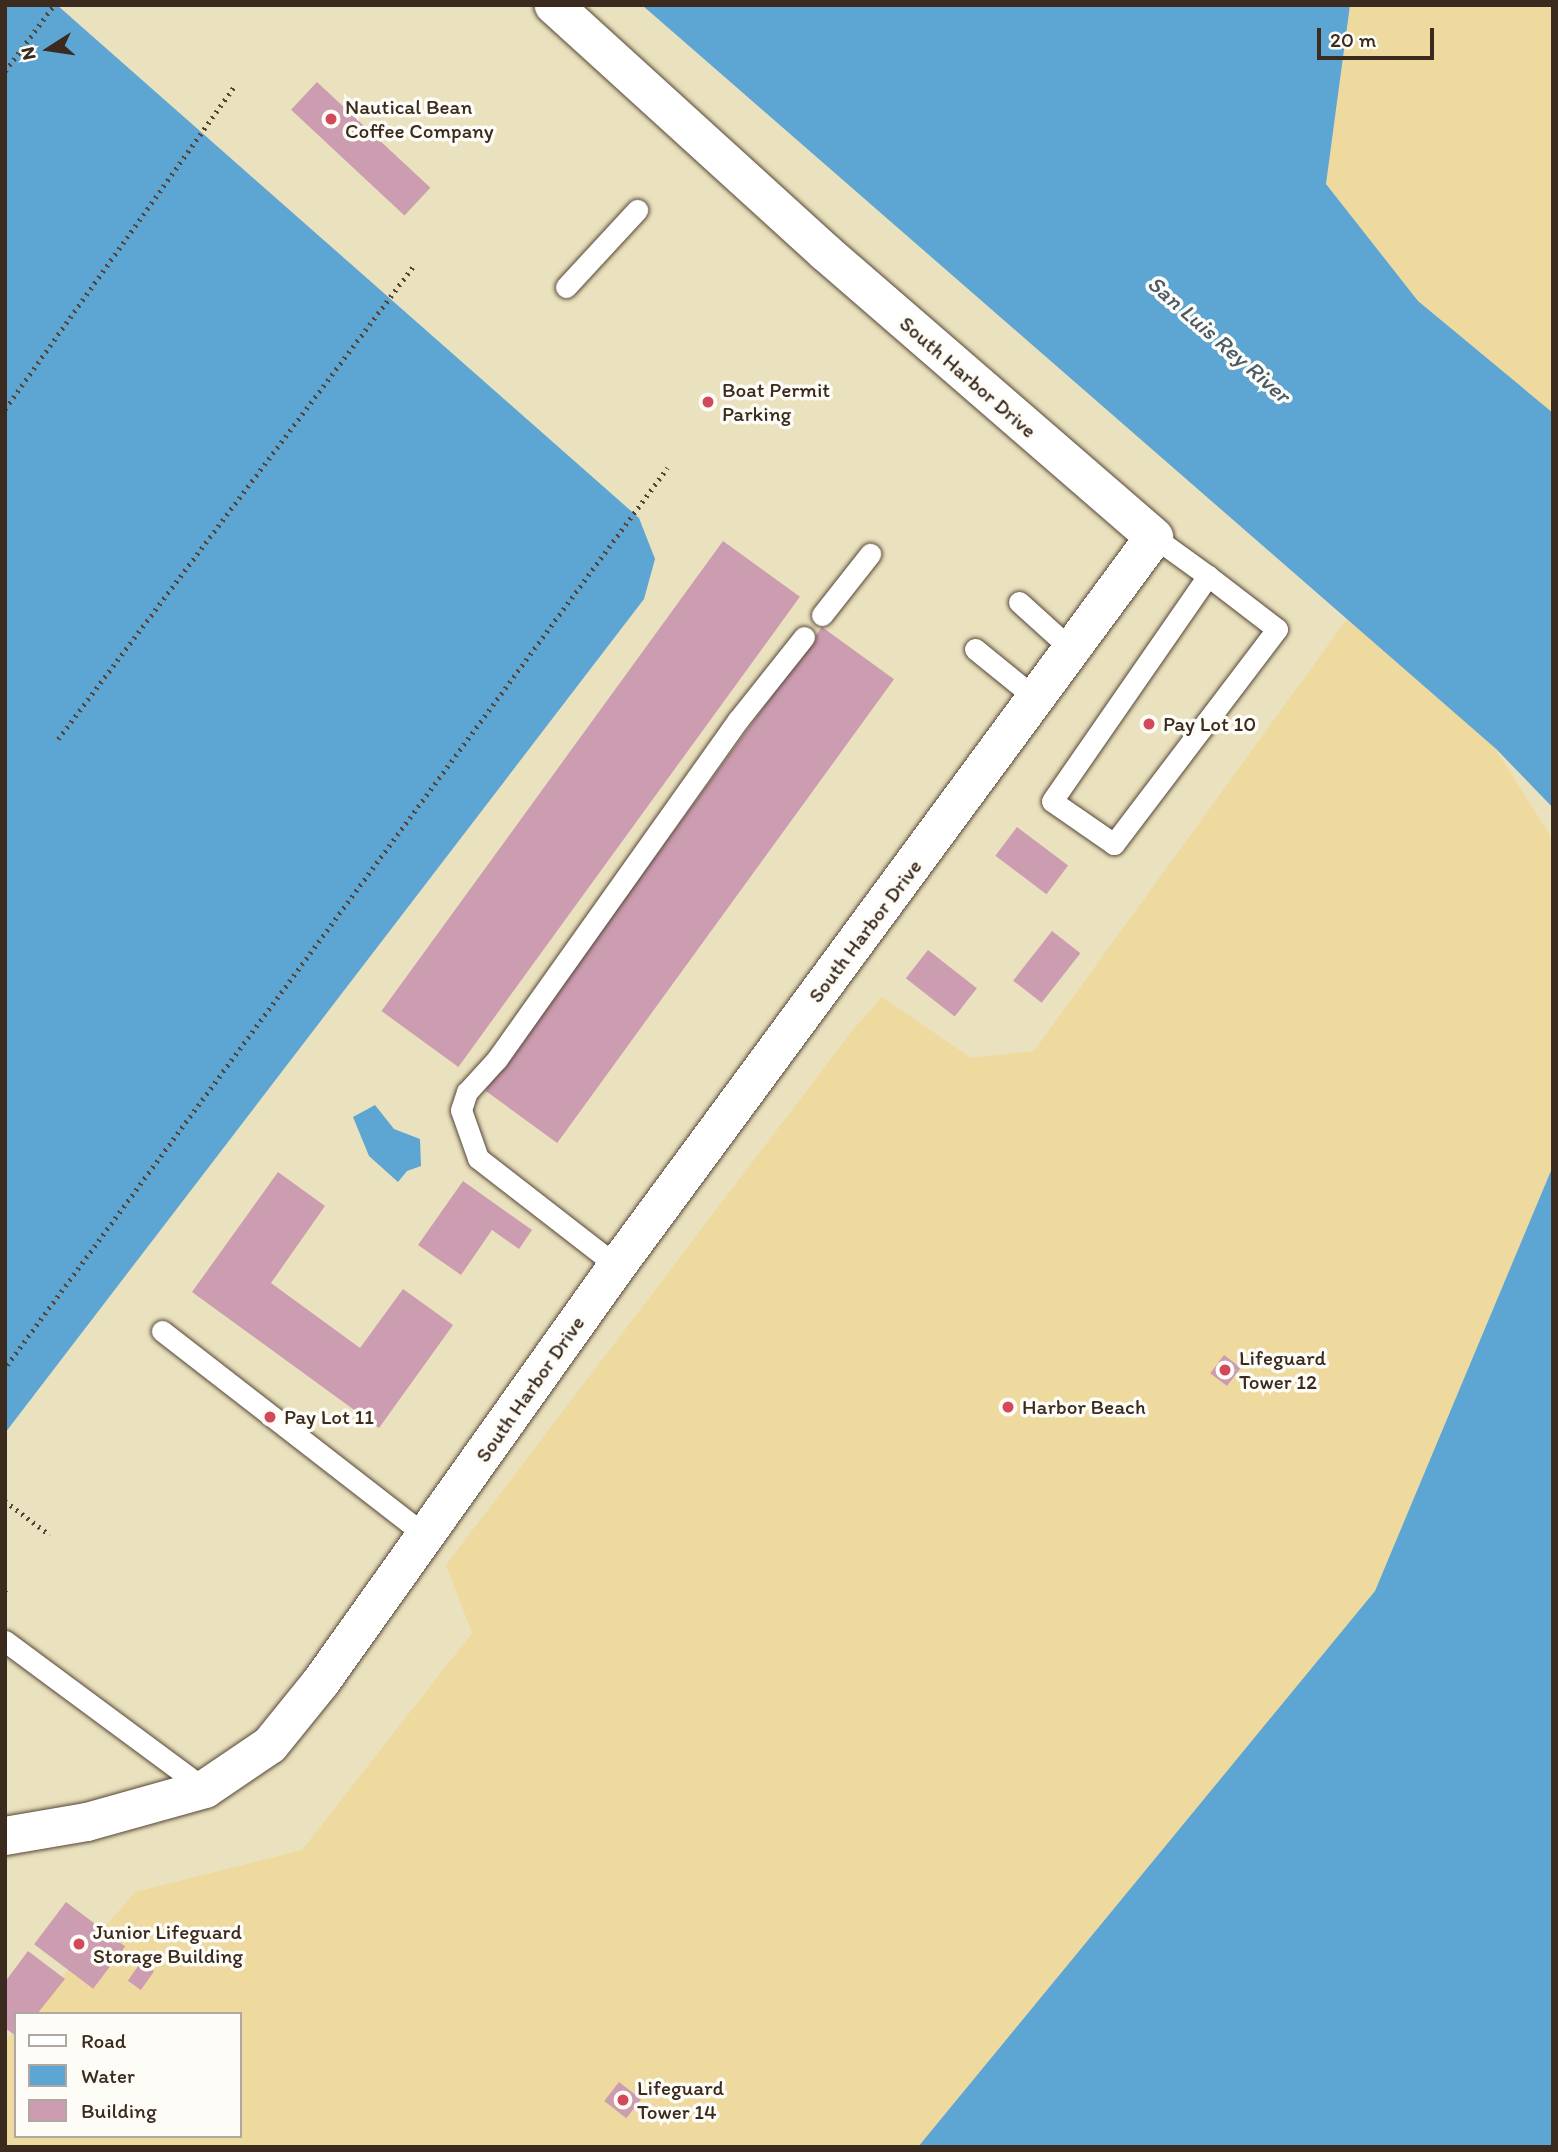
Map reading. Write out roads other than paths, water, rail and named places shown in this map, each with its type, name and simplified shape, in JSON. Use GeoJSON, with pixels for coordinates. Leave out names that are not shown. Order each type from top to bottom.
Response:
{"type":"FeatureCollection","features":[{"type":"Feature","properties":{"kind":"street","name":"South Harbor Drive"},"geometry":{"type":"LineString","coordinates":[[5,1836],[87,1822],[205,1789],[270,1745],[321,1682],[617,1266],[1154,537],[846,270],[554,5]]}},
{"type":"Feature","properties":{"kind":"lane"},"geometry":{"type":"LineString","coordinates":[[566,287],[638,210]]}},
{"type":"Feature","properties":{"kind":"lane"},"geometry":{"type":"LineString","coordinates":[[1154,537],[1208,576],[1277,629],[1114,844],[1052,801],[1208,576]]}},
{"type":"Feature","properties":{"kind":"lane"},"geometry":{"type":"LineString","coordinates":[[822,615],[870,554]]}},
{"type":"Feature","properties":{"kind":"lane"},"geometry":{"type":"LineString","coordinates":[[1019,602],[1071,649]]}},
{"type":"Feature","properties":{"kind":"lane"},"geometry":{"type":"LineString","coordinates":[[617,1266],[478,1158],[461,1110],[467,1092],[497,1059],[738,720],[804,638]]}},
{"type":"Feature","properties":{"kind":"lane"},"geometry":{"type":"LineString","coordinates":[[975,649],[1034,697]]}},
{"type":"Feature","properties":{"kind":"lane"},"geometry":{"type":"LineString","coordinates":[[162,1331],[425,1535]]}},
{"type":"Feature","properties":{"kind":"lane"},"geometry":{"type":"LineString","coordinates":[[5,1641],[205,1789]]}},
{"type":"Feature","properties":{"kind":"water"},"geometry":{"type":"Polygon","coordinates":[[[5,5],[57,5],[639,518],[655,559],[644,599],[5,1433],[5,5]]]}},
{"type":"Feature","properties":{"kind":"water","name":"San Luis Rey River"},"geometry":{"type":"Polygon","coordinates":[[[642,5],[1350,5],[1326,184],[1418,301],[1553,413],[1553,808],[1495,748],[642,5]]]}},
{"type":"Feature","properties":{"kind":"water"},"geometry":{"type":"Polygon","coordinates":[[[375,1105],[394,1129],[420,1139],[421,1166],[407,1171],[398,1182],[369,1156],[353,1117],[375,1105]]]}},
{"type":"Feature","properties":{"kind":"water"},"geometry":{"type":"Polygon","coordinates":[[[1553,1166],[1553,2147],[918,2147],[1375,1591],[1553,1166]]]}},
{"type":"Feature","properties":{"kind":"place","name":"Nautical Bean Coffee Company"},"geometry":{"type":"Point","coordinates":[331,119]}},
{"type":"Feature","properties":{"kind":"place","name":"Boat Permit Parking"},"geometry":{"type":"Point","coordinates":[708,402]}},
{"type":"Feature","properties":{"kind":"place","name":"Pay Lot 10"},"geometry":{"type":"Point","coordinates":[1149,724]}},
{"type":"Feature","properties":{"kind":"place","name":"Lifeguard Tower 12"},"geometry":{"type":"Point","coordinates":[1225,1370]}},
{"type":"Feature","properties":{"kind":"place","name":"Harbor Beach"},"geometry":{"type":"Point","coordinates":[1008,1407]}},
{"type":"Feature","properties":{"kind":"place","name":"Pay Lot 11"},"geometry":{"type":"Point","coordinates":[270,1417]}},
{"type":"Feature","properties":{"kind":"place","name":"Junior Lifeguard Storage Building"},"geometry":{"type":"Point","coordinates":[79,1944]}},
{"type":"Feature","properties":{"kind":"place","name":"Lifeguard Tower 14"},"geometry":{"type":"Point","coordinates":[623,2100]}}]}
